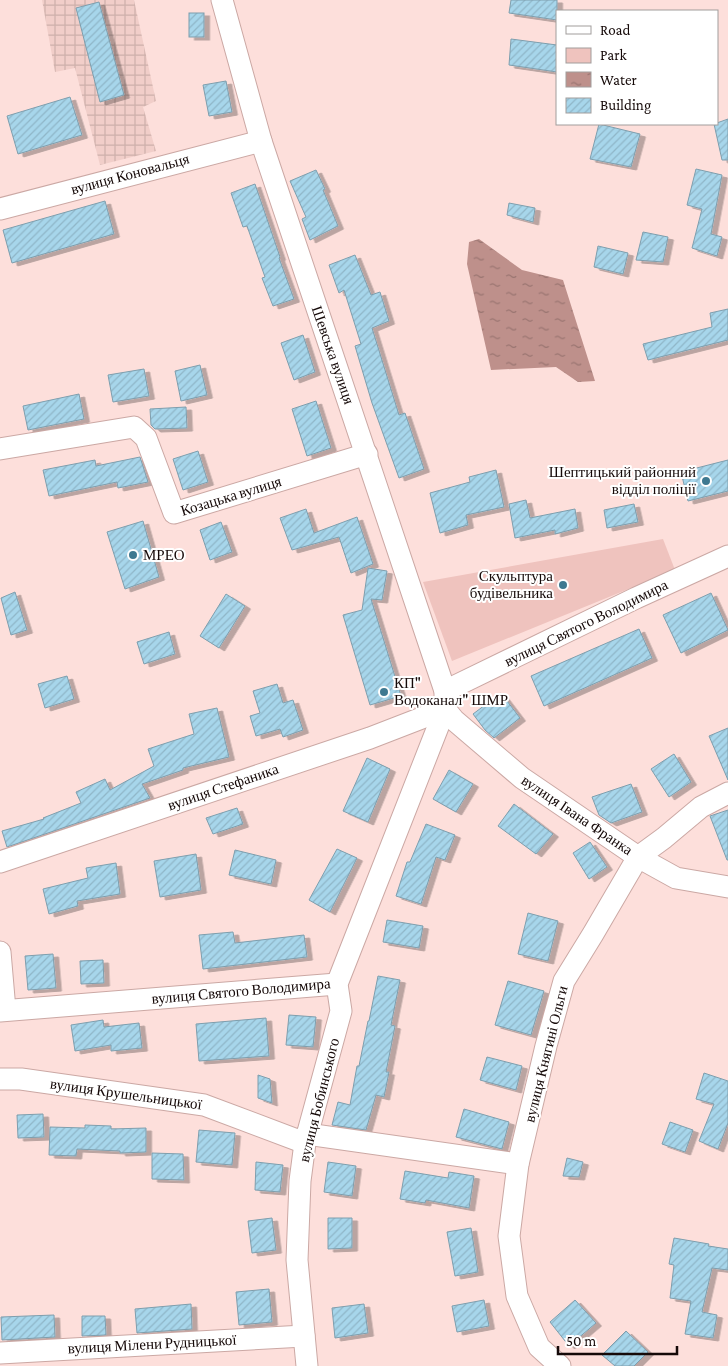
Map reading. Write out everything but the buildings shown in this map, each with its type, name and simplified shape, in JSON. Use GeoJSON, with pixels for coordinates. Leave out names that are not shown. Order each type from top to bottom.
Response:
{"type":"FeatureCollection","features":[{"type":"Feature","properties":{"kind":"street","name":"Шевська вулиця"},"geometry":{"type":"LineString","coordinates":[[222,0],[261,141],[367,454],[445,700]]}},
{"type":"Feature","properties":{"kind":"street","name":"вулиця Коновальця"},"geometry":{"type":"LineString","coordinates":[[0,209],[261,141]]}},
{"type":"Feature","properties":{"kind":"street","name":"Козацька вулиця"},"geometry":{"type":"LineString","coordinates":[[0,450],[134,427],[146,438],[174,513],[367,454]]}},
{"type":"Feature","properties":{"kind":"street","name":"вулиця Святого Володимира"},"geometry":{"type":"LineString","coordinates":[[2,1011],[337,984],[445,700],[636,598],[728,556]]}},
{"type":"Feature","properties":{"kind":"street","name":"вулиця Івана Франка"},"geometry":{"type":"LineString","coordinates":[[445,700],[454,720],[522,778],[638,857],[676,878],[728,887]]}},
{"type":"Feature","properties":{"kind":"street","name":"вулиця Стефаника"},"geometry":{"type":"LineString","coordinates":[[0,862],[361,741],[445,700]]}},
{"type":"Feature","properties":{"kind":"street","name":"вулиця Княгині Ольги"},"geometry":{"type":"LineString","coordinates":[[560,1366],[539,1347],[517,1296],[508,1236],[518,1164],[546,1046],[564,981],[638,857],[701,807],[728,793]]}},
{"type":"Feature","properties":{"kind":"street"},"geometry":{"type":"LineString","coordinates":[[0,952],[2,1011]]}},
{"type":"Feature","properties":{"kind":"street","name":"вулиця Бобинського"},"geometry":{"type":"LineString","coordinates":[[307,1366],[298,1260],[300,1181],[306,1138],[341,1011],[337,984]]}},
{"type":"Feature","properties":{"kind":"street","name":"вулиця Крушельницької"},"geometry":{"type":"LineString","coordinates":[[0,1079],[21,1079],[204,1105],[306,1138],[323,1137],[518,1164]]}},
{"type":"Feature","properties":{"kind":"street","name":"вулиця Мілени Рудницької"},"geometry":{"type":"LineString","coordinates":[[0,1352],[304,1336]]}},
{"type":"Feature","properties":{"kind":"shaded area"},"geometry":{"type":"Polygon","coordinates":[[[42,0],[134,0],[156,101],[143,107],[156,151],[100,165],[75,68],[55,72],[42,0]]]}},
{"type":"Feature","properties":{"kind":"green space"},"geometry":{"type":"Polygon","coordinates":[[[663,539],[675,570],[452,661],[423,582],[663,539]]]}},
{"type":"Feature","properties":{"kind":"water"},"geometry":{"type":"Polygon","coordinates":[[[479,239],[522,270],[563,280],[595,381],[578,382],[556,367],[491,370],[467,264],[469,242],[479,239]]]}},
{"type":"Feature","properties":{"kind":"place","name":"Шептицький районний відділ поліції"},"geometry":{"type":"Point","coordinates":[706,481]}},
{"type":"Feature","properties":{"kind":"place","name":"МРЕО"},"geometry":{"type":"Point","coordinates":[133,555]}},
{"type":"Feature","properties":{"kind":"place","name":"Скульптура будівельника"},"geometry":{"type":"Point","coordinates":[563,585]}},
{"type":"Feature","properties":{"kind":"place","name":"КП\" Водоканал\" ШМР"},"geometry":{"type":"Point","coordinates":[384,692]}}]}
